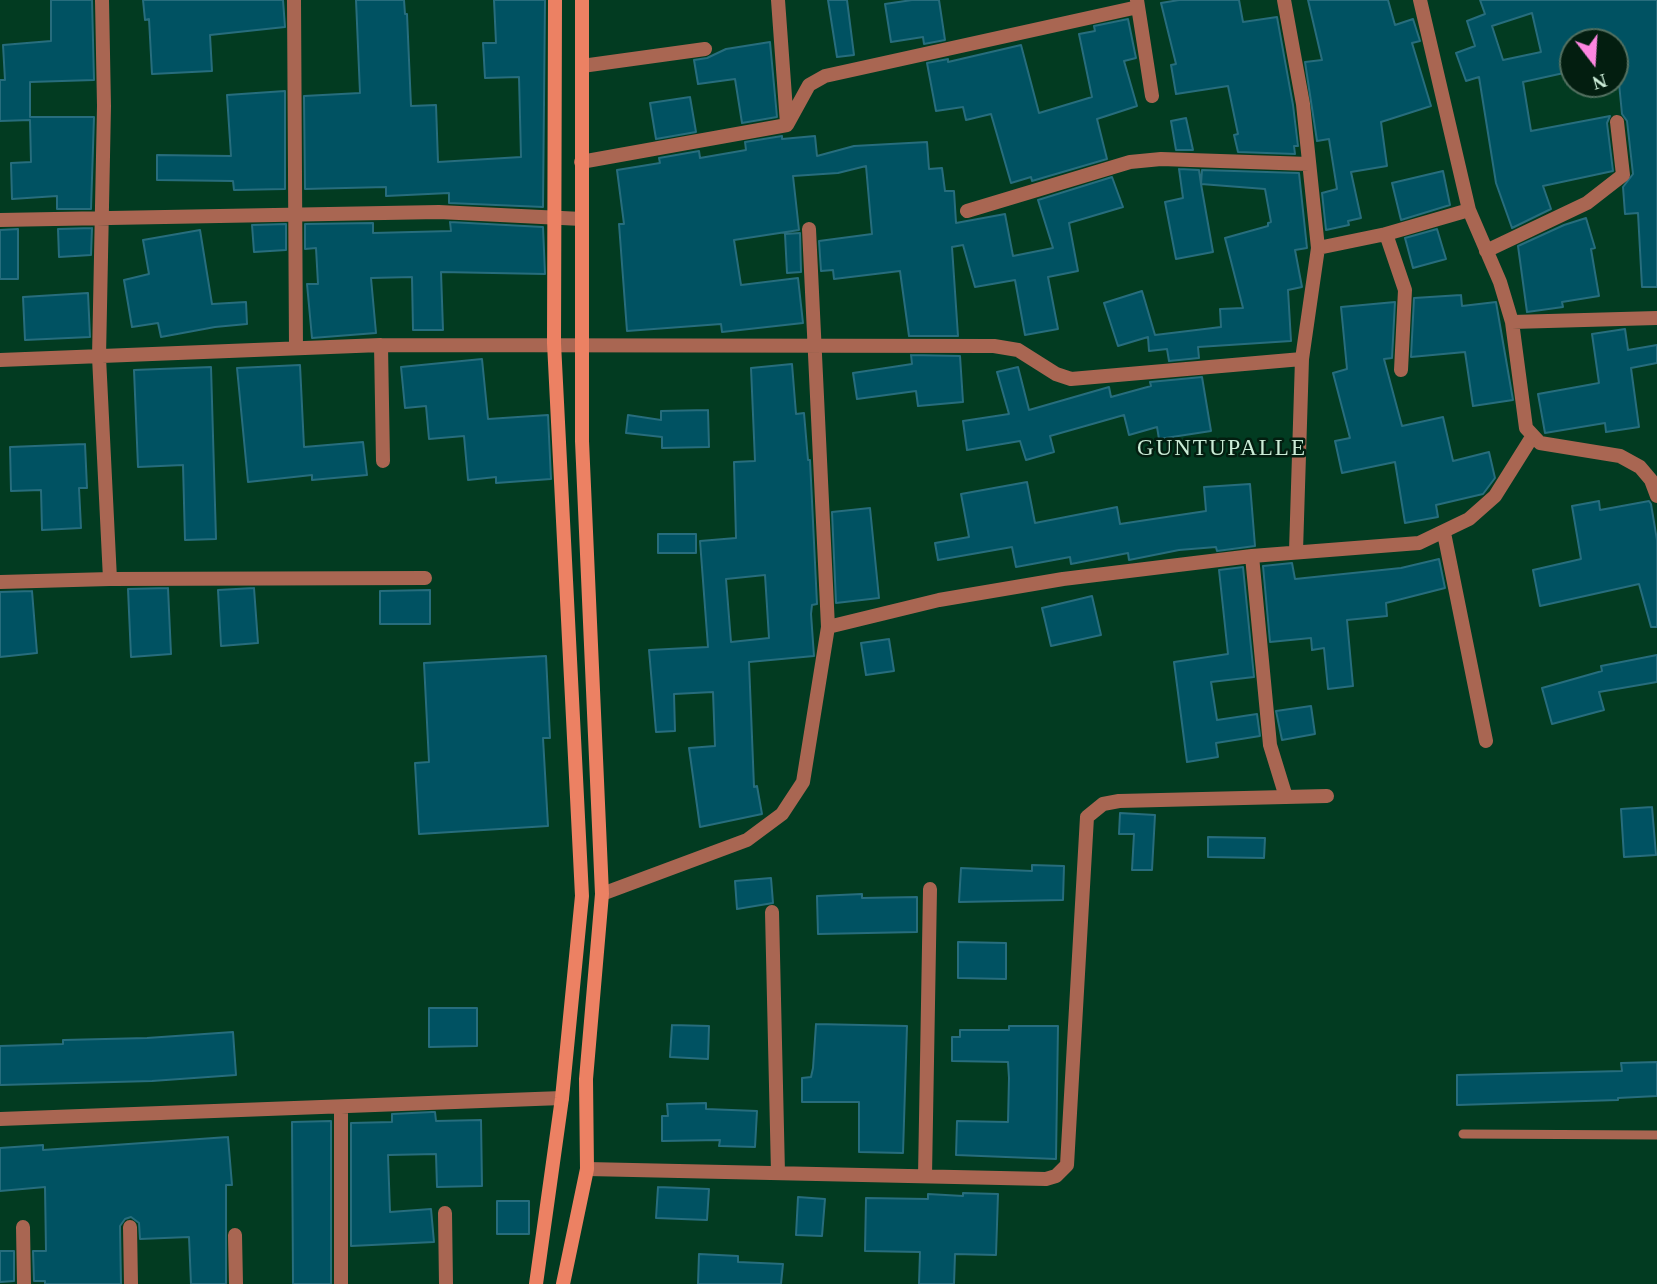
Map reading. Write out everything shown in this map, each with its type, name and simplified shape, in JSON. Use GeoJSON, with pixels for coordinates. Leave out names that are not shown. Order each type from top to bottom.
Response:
{"type":"FeatureCollection","features":[{"type":"Feature","properties":{"kind":"main road"},"geometry":{"type":"LineString","coordinates":[[536,1284],[562,1098],[579,954],[582,896],[555,343],[555,0]]}},
{"type":"Feature","properties":{"kind":"main road"},"geometry":{"type":"LineString","coordinates":[[564,1284],[587,1169],[586,1079],[602,894],[582,441],[582,0]]}},
{"type":"Feature","properties":{"kind":"street"},"geometry":{"type":"LineString","coordinates":[[102,0],[104,106],[99,357],[110,579]]}},
{"type":"Feature","properties":{"kind":"street"},"geometry":{"type":"LineString","coordinates":[[294,0],[298,214],[296,348]]}},
{"type":"Feature","properties":{"kind":"street"},"geometry":{"type":"LineString","coordinates":[[778,0],[787,125]]}},
{"type":"Feature","properties":{"kind":"street"},"geometry":{"type":"LineString","coordinates":[[1284,0],[1303,104],[1318,248],[1302,359],[1296,551]]}},
{"type":"Feature","properties":{"kind":"street"},"geometry":{"type":"LineString","coordinates":[[1420,0],[1469,210],[1512,322],[1526,428],[1532,437],[1552,446],[1620,456],[1640,467],[1651,480],[1657,496]]}},
{"type":"Feature","properties":{"kind":"street"},"geometry":{"type":"LineString","coordinates":[[787,125],[809,85],[825,76],[1137,3],[1152,96]]}},
{"type":"Feature","properties":{"kind":"street"},"geometry":{"type":"LineString","coordinates":[[582,66],[705,49]]}},
{"type":"Feature","properties":{"kind":"street"},"geometry":{"type":"LineString","coordinates":[[1486,251],[1587,203],[1623,175],[1617,122]]}},
{"type":"Feature","properties":{"kind":"street"},"geometry":{"type":"LineString","coordinates":[[581,162],[787,125]]}},
{"type":"Feature","properties":{"kind":"street"},"geometry":{"type":"LineString","coordinates":[[967,211],[1130,162],[1161,159],[1309,164]]}},
{"type":"Feature","properties":{"kind":"street"},"geometry":{"type":"LineString","coordinates":[[1318,248],[1386,234],[1469,210]]}},
{"type":"Feature","properties":{"kind":"street"},"geometry":{"type":"LineString","coordinates":[[0,220],[439,212],[582,219]]}},
{"type":"Feature","properties":{"kind":"street"},"geometry":{"type":"LineString","coordinates":[[602,894],[747,840],[782,814],[803,782],[828,626],[808,229]]}},
{"type":"Feature","properties":{"kind":"street"},"geometry":{"type":"LineString","coordinates":[[1386,234],[1405,290],[1401,370]]}},
{"type":"Feature","properties":{"kind":"street"},"geometry":{"type":"LineString","coordinates":[[1512,322],[1657,318]]}},
{"type":"Feature","properties":{"kind":"street"},"geometry":{"type":"LineString","coordinates":[[0,360],[381,345],[555,343],[814,347],[993,346],[1018,349],[1056,374],[1071,379],[1302,359]]}},
{"type":"Feature","properties":{"kind":"street"},"geometry":{"type":"LineString","coordinates":[[381,345],[383,461]]}},
{"type":"Feature","properties":{"kind":"street"},"geometry":{"type":"LineString","coordinates":[[828,626],[939,600],[1008,588],[1296,551],[1389,548],[1419,543],[1444,534],[1469,519],[1495,496],[1532,437]]}},
{"type":"Feature","properties":{"kind":"street"},"geometry":{"type":"LineString","coordinates":[[1444,534],[1486,741]]}},
{"type":"Feature","properties":{"kind":"street"},"geometry":{"type":"LineString","coordinates":[[1251,556],[1270,745],[1286,797]]}},
{"type":"Feature","properties":{"kind":"street"},"geometry":{"type":"LineString","coordinates":[[0,582],[425,578]]}},
{"type":"Feature","properties":{"kind":"street"},"geometry":{"type":"LineString","coordinates":[[587,1169],[1046,1179],[1063,1171],[1067,1165],[1084,830],[1087,817],[1094,809],[1119,801],[1327,796]]}},
{"type":"Feature","properties":{"kind":"street"},"geometry":{"type":"LineString","coordinates":[[925,1176],[930,888]]}},
{"type":"Feature","properties":{"kind":"street"},"geometry":{"type":"LineString","coordinates":[[772,912],[778,1173]]}},
{"type":"Feature","properties":{"kind":"street"},"geometry":{"type":"LineString","coordinates":[[0,1119],[562,1098]]}},
{"type":"Feature","properties":{"kind":"street"},"geometry":{"type":"LineString","coordinates":[[341,1108],[341,1284]]}},
{"type":"Feature","properties":{"kind":"street"},"geometry":{"type":"LineString","coordinates":[[445,1213],[446,1284]]}},
{"type":"Feature","properties":{"kind":"street"},"geometry":{"type":"LineString","coordinates":[[23,1227],[24,1284]]}},
{"type":"Feature","properties":{"kind":"street"},"geometry":{"type":"LineString","coordinates":[[130,1227],[131,1284]]}},
{"type":"Feature","properties":{"kind":"street"},"geometry":{"type":"LineString","coordinates":[[235,1236],[236,1284]]}},
{"type":"Feature","properties":{"kind":"lane"},"geometry":{"type":"LineString","coordinates":[[1463,1134],[1657,1135]]}},
{"type":"Feature","properties":{"kind":"building"},"geometry":{"type":"Polygon","coordinates":[[[51,0],[92,0],[94,80],[30,82],[30,117],[94,117],[91,209],[57,209],[57,196],[12,199],[11,163],[31,162],[30,120],[0,121],[0,80],[5,80],[3,45],[51,41],[51,0]]]}},
{"type":"Feature","properties":{"kind":"building"},"geometry":{"type":"Polygon","coordinates":[[[143,0],[283,0],[285,27],[210,35],[212,71],[152,74],[149,19],[145,20],[143,0]]]}},
{"type":"Feature","properties":{"kind":"building"},"geometry":{"type":"Polygon","coordinates":[[[356,0],[404,0],[411,106],[436,105],[438,162],[521,157],[519,77],[485,78],[483,43],[496,43],[494,0],[545,0],[543,207],[449,203],[449,193],[386,196],[386,187],[305,189],[304,96],[360,93],[356,0]]]}},
{"type":"Feature","properties":{"kind":"building"},"geometry":{"type":"Polygon","coordinates":[[[828,0],[847,0],[854,55],[837,57],[828,0]]]}},
{"type":"Feature","properties":{"kind":"building"},"geometry":{"type":"Polygon","coordinates":[[[939,0],[945,40],[924,44],[923,37],[891,42],[885,4],[939,0]]]}},
{"type":"Feature","properties":{"kind":"building"},"geometry":{"type":"Polygon","coordinates":[[[1179,0],[1239,0],[1243,22],[1277,17],[1293,105],[1298,146],[1294,146],[1295,154],[1238,152],[1234,135],[1238,134],[1228,86],[1176,94],[1171,65],[1176,64],[1161,3],[1179,0]]]}},
{"type":"Feature","properties":{"kind":"building"},"geometry":{"type":"Polygon","coordinates":[[[1308,0],[1388,0],[1395,25],[1413,19],[1420,41],[1412,43],[1431,106],[1381,122],[1387,166],[1351,172],[1361,218],[1348,221],[1349,225],[1326,230],[1322,193],[1337,189],[1329,139],[1317,141],[1305,62],[1322,60],[1308,0]]]}},
{"type":"Feature","properties":{"kind":"building"},"geometry":{"type":"Polygon","coordinates":[[[1480,0],[1657,0],[1657,287],[1642,287],[1638,213],[1625,214],[1623,187],[1633,174],[1627,121],[1622,114],[1620,98],[1629,98],[1629,28],[1559,28],[1559,74],[1523,82],[1531,131],[1610,116],[1607,123],[1613,171],[1543,186],[1551,209],[1512,228],[1496,183],[1479,77],[1466,81],[1456,53],[1475,46],[1467,21],[1485,14],[1480,0]],[[1532,13],[1492,26],[1503,60],[1541,52],[1532,13]]]}},
{"type":"Feature","properties":{"kind":"building"},"geometry":{"type":"Polygon","coordinates":[[[1128,19],[1136,58],[1124,61],[1137,106],[1097,119],[1107,159],[1032,181],[1031,177],[1011,183],[991,114],[966,120],[963,107],[936,111],[927,63],[948,59],[948,62],[1021,45],[1039,113],[1092,97],[1079,34],[1095,31],[1094,26],[1128,19]]]}},
{"type":"Feature","properties":{"kind":"building"},"geometry":{"type":"Polygon","coordinates":[[[770,42],[777,117],[742,123],[735,79],[698,84],[694,60],[707,58],[726,49],[770,42]]]}},
{"type":"Feature","properties":{"kind":"building"},"geometry":{"type":"Polygon","coordinates":[[[285,91],[285,189],[234,190],[233,181],[157,180],[157,155],[231,156],[227,95],[285,91]]]}},
{"type":"Feature","properties":{"kind":"building"},"geometry":{"type":"Polygon","coordinates":[[[690,97],[696,132],[656,139],[650,103],[690,97]]]}},
{"type":"Feature","properties":{"kind":"building"},"geometry":{"type":"Polygon","coordinates":[[[1186,118],[1193,150],[1176,150],[1171,121],[1186,118]]]}},
{"type":"Feature","properties":{"kind":"building"},"geometry":{"type":"Polygon","coordinates":[[[782,136],[782,139],[815,136],[817,156],[854,146],[927,142],[929,169],[942,168],[945,191],[954,191],[956,223],[1005,214],[1013,256],[1053,248],[1038,200],[1112,177],[1123,207],[1069,223],[1078,271],[1048,277],[1058,329],[1025,335],[1015,280],[975,287],[963,245],[952,247],[958,336],[909,336],[900,271],[834,279],[833,270],[821,271],[819,241],[872,234],[866,166],[838,173],[793,176],[799,230],[734,240],[741,285],[798,278],[803,323],[722,332],[721,324],[627,331],[619,224],[624,224],[617,170],[660,163],[659,158],[699,151],[700,158],[746,150],[745,142],[782,136]]]}},
{"type":"Feature","properties":{"kind":"building"},"geometry":{"type":"Polygon","coordinates":[[[1179,169],[1199,170],[1213,252],[1176,259],[1165,202],[1183,198],[1179,169]]]}},
{"type":"Feature","properties":{"kind":"building"},"geometry":{"type":"Polygon","coordinates":[[[1202,170],[1299,173],[1307,248],[1295,250],[1302,287],[1288,290],[1291,341],[1198,347],[1199,358],[1169,361],[1167,349],[1149,351],[1148,337],[1118,346],[1104,303],[1142,291],[1155,335],[1221,327],[1220,309],[1243,308],[1225,238],[1268,226],[1271,222],[1265,189],[1201,184],[1202,170]]]}},
{"type":"Feature","properties":{"kind":"building"},"geometry":{"type":"Polygon","coordinates":[[[1443,171],[1450,205],[1401,220],[1392,183],[1443,171]]]}},
{"type":"Feature","properties":{"kind":"building"},"geometry":{"type":"Polygon","coordinates":[[[1586,218],[1595,248],[1591,249],[1599,296],[1562,302],[1563,307],[1527,312],[1518,246],[1586,218]]]}},
{"type":"Feature","properties":{"kind":"building"},"geometry":{"type":"Polygon","coordinates":[[[450,222],[543,227],[545,274],[441,272],[443,330],[413,330],[412,277],[371,278],[376,333],[312,338],[307,284],[318,284],[316,248],[305,249],[305,224],[373,223],[373,233],[451,231],[450,222]]]}},
{"type":"Feature","properties":{"kind":"building"},"geometry":{"type":"Polygon","coordinates":[[[286,224],[286,250],[254,252],[252,225],[286,224]]]}},
{"type":"Feature","properties":{"kind":"building"},"geometry":{"type":"Polygon","coordinates":[[[92,228],[91,255],[59,257],[58,229],[92,228]]]}},
{"type":"Feature","properties":{"kind":"building"},"geometry":{"type":"Polygon","coordinates":[[[18,229],[18,279],[0,279],[0,230],[18,229]]]}},
{"type":"Feature","properties":{"kind":"building"},"geometry":{"type":"Polygon","coordinates":[[[1437,229],[1446,259],[1413,268],[1405,238],[1437,229]]]}},
{"type":"Feature","properties":{"kind":"building"},"geometry":{"type":"Polygon","coordinates":[[[200,230],[212,304],[246,302],[247,324],[161,337],[158,323],[132,327],[124,280],[149,274],[143,240],[200,230]]]}},
{"type":"Feature","properties":{"kind":"building"},"geometry":{"type":"Polygon","coordinates":[[[800,233],[801,272],[787,273],[785,234],[800,233]]]}},
{"type":"Feature","properties":{"kind":"building"},"geometry":{"type":"Polygon","coordinates":[[[88,293],[90,337],[25,340],[23,297],[88,293]]]}},
{"type":"Feature","properties":{"kind":"building"},"geometry":{"type":"Polygon","coordinates":[[[1461,295],[1462,306],[1496,302],[1513,400],[1473,406],[1465,352],[1411,357],[1414,298],[1461,295]]]}},
{"type":"Feature","properties":{"kind":"building"},"geometry":{"type":"Polygon","coordinates":[[[1395,302],[1392,358],[1384,359],[1402,426],[1443,417],[1453,461],[1489,452],[1495,478],[1483,494],[1436,505],[1438,517],[1405,523],[1395,462],[1342,473],[1335,441],[1350,438],[1333,373],[1347,369],[1341,307],[1395,302]]]}},
{"type":"Feature","properties":{"kind":"building"},"geometry":{"type":"Polygon","coordinates":[[[1625,329],[1628,350],[1657,345],[1657,363],[1631,368],[1639,427],[1606,432],[1605,423],[1545,433],[1538,394],[1599,383],[1592,334],[1625,329]]]}},
{"type":"Feature","properties":{"kind":"building"},"geometry":{"type":"Polygon","coordinates":[[[911,355],[960,356],[963,402],[918,406],[916,391],[857,399],[853,373],[912,364],[911,355]]]}},
{"type":"Feature","properties":{"kind":"building"},"geometry":{"type":"Polygon","coordinates":[[[482,359],[488,419],[548,415],[551,479],[496,483],[496,477],[468,480],[464,436],[429,439],[426,406],[405,408],[401,367],[482,359]]]}},
{"type":"Feature","properties":{"kind":"building"},"geometry":{"type":"Polygon","coordinates":[[[792,364],[796,414],[804,413],[810,460],[817,604],[812,605],[811,614],[814,656],[749,662],[754,787],[757,786],[762,814],[700,827],[689,748],[715,746],[713,692],[674,694],[675,731],[656,732],[649,650],[708,647],[700,541],[736,538],[734,462],[755,461],[751,368],[792,364]],[[765,575],[726,579],[731,642],[769,638],[765,575]]]}},
{"type":"Feature","properties":{"kind":"building"},"geometry":{"type":"Polygon","coordinates":[[[300,365],[304,447],[363,442],[367,475],[312,480],[312,475],[248,482],[237,368],[300,365]]]}},
{"type":"Feature","properties":{"kind":"building"},"geometry":{"type":"Polygon","coordinates":[[[211,367],[216,539],[185,540],[183,465],[138,467],[134,370],[211,367]]]}},
{"type":"Feature","properties":{"kind":"building"},"geometry":{"type":"Polygon","coordinates":[[[1018,367],[1029,410],[1109,387],[1111,397],[1151,386],[1150,382],[1202,377],[1211,431],[1159,439],[1157,427],[1129,435],[1124,415],[1050,436],[1054,452],[1026,460],[1020,441],[967,450],[963,421],[1009,414],[997,372],[1018,367]]]}},
{"type":"Feature","properties":{"kind":"building"},"geometry":{"type":"Polygon","coordinates":[[[708,410],[709,447],[662,448],[662,437],[626,433],[628,415],[661,420],[661,411],[708,410]]]}},
{"type":"Feature","properties":{"kind":"building"},"geometry":{"type":"Polygon","coordinates":[[[85,444],[87,488],[79,488],[81,528],[42,530],[41,490],[11,491],[10,447],[85,444]]]}},
{"type":"Feature","properties":{"kind":"building"},"geometry":{"type":"Polygon","coordinates":[[[1027,482],[1035,523],[1117,507],[1120,524],[1206,511],[1204,487],[1250,484],[1255,546],[1217,551],[1216,547],[1179,550],[1129,560],[1128,553],[1071,564],[1070,557],[1016,567],[1012,547],[938,560],[935,543],[969,537],[961,494],[1027,482]]]}},
{"type":"Feature","properties":{"kind":"building"},"geometry":{"type":"Polygon","coordinates":[[[1599,501],[1600,510],[1649,501],[1651,504],[1657,540],[1657,627],[1651,627],[1639,584],[1540,606],[1533,570],[1581,559],[1572,506],[1599,501]]]}},
{"type":"Feature","properties":{"kind":"building"},"geometry":{"type":"Polygon","coordinates":[[[870,508],[879,598],[836,603],[832,512],[870,508]]]}},
{"type":"Feature","properties":{"kind":"building"},"geometry":{"type":"Polygon","coordinates":[[[658,534],[696,534],[696,553],[658,553],[658,534]]]}},
{"type":"Feature","properties":{"kind":"building"},"geometry":{"type":"Polygon","coordinates":[[[1439,559],[1445,588],[1386,603],[1387,616],[1347,620],[1353,686],[1328,689],[1324,648],[1312,650],[1311,638],[1270,642],[1263,566],[1292,563],[1295,579],[1401,568],[1439,559]]]}},
{"type":"Feature","properties":{"kind":"building"},"geometry":{"type":"Polygon","coordinates":[[[1243,567],[1254,677],[1211,682],[1217,720],[1257,714],[1260,736],[1216,743],[1218,757],[1187,762],[1174,662],[1228,654],[1219,570],[1243,567]]]}},
{"type":"Feature","properties":{"kind":"building"},"geometry":{"type":"Polygon","coordinates":[[[168,588],[171,654],[131,657],[128,589],[168,588]]]}},
{"type":"Feature","properties":{"kind":"building"},"geometry":{"type":"Polygon","coordinates":[[[254,588],[258,643],[221,646],[218,590],[254,588]]]}},
{"type":"Feature","properties":{"kind":"building"},"geometry":{"type":"Polygon","coordinates":[[[430,590],[430,624],[380,624],[380,591],[430,590]]]}},
{"type":"Feature","properties":{"kind":"building"},"geometry":{"type":"Polygon","coordinates":[[[32,591],[37,653],[0,657],[0,592],[32,591]]]}},
{"type":"Feature","properties":{"kind":"building"},"geometry":{"type":"Polygon","coordinates":[[[1092,596],[1101,635],[1051,646],[1042,608],[1092,596]]]}},
{"type":"Feature","properties":{"kind":"building"},"geometry":{"type":"Polygon","coordinates":[[[889,639],[894,671],[866,675],[861,643],[889,639]]]}},
{"type":"Feature","properties":{"kind":"building"},"geometry":{"type":"Polygon","coordinates":[[[1657,655],[1657,682],[1599,692],[1604,710],[1552,724],[1542,688],[1602,671],[1601,666],[1657,655]]]}},
{"type":"Feature","properties":{"kind":"building"},"geometry":{"type":"Polygon","coordinates":[[[546,656],[550,738],[543,738],[548,826],[419,834],[415,763],[429,762],[424,663],[546,656]]]}},
{"type":"Feature","properties":{"kind":"building"},"geometry":{"type":"Polygon","coordinates":[[[1311,706],[1315,734],[1282,740],[1276,711],[1311,706]]]}},
{"type":"Feature","properties":{"kind":"building"},"geometry":{"type":"Polygon","coordinates":[[[1652,807],[1656,855],[1624,857],[1621,809],[1652,807]]]}},
{"type":"Feature","properties":{"kind":"building"},"geometry":{"type":"Polygon","coordinates":[[[1120,813],[1155,815],[1152,870],[1132,870],[1134,834],[1119,834],[1120,813]]]}},
{"type":"Feature","properties":{"kind":"building"},"geometry":{"type":"Polygon","coordinates":[[[1208,837],[1265,838],[1264,858],[1208,857],[1208,837]]]}},
{"type":"Feature","properties":{"kind":"building"},"geometry":{"type":"Polygon","coordinates":[[[1032,865],[1064,866],[1063,900],[959,902],[961,868],[1032,871],[1032,865]]]}},
{"type":"Feature","properties":{"kind":"building"},"geometry":{"type":"Polygon","coordinates":[[[771,878],[773,903],[737,909],[735,881],[771,878]]]}},
{"type":"Feature","properties":{"kind":"building"},"geometry":{"type":"Polygon","coordinates":[[[862,894],[862,898],[917,897],[917,932],[818,934],[817,896],[862,894]]]}},
{"type":"Feature","properties":{"kind":"building"},"geometry":{"type":"Polygon","coordinates":[[[958,942],[1006,943],[1006,979],[958,978],[958,942]]]}},
{"type":"Feature","properties":{"kind":"building"},"geometry":{"type":"Polygon","coordinates":[[[429,1008],[477,1008],[477,1046],[429,1047],[429,1008]]]}},
{"type":"Feature","properties":{"kind":"building"},"geometry":{"type":"Polygon","coordinates":[[[816,1024],[907,1026],[903,1153],[859,1152],[859,1102],[802,1102],[802,1078],[811,1077],[813,1068],[816,1024]]]}},
{"type":"Feature","properties":{"kind":"building"},"geometry":{"type":"Polygon","coordinates":[[[672,1025],[709,1026],[708,1059],[670,1057],[672,1025]]]}},
{"type":"Feature","properties":{"kind":"building"},"geometry":{"type":"Polygon","coordinates":[[[1009,1026],[1058,1026],[1056,1159],[956,1155],[957,1121],[1008,1122],[1009,1078],[1008,1062],[952,1061],[952,1037],[960,1037],[960,1030],[1009,1030],[1009,1026]]]}},
{"type":"Feature","properties":{"kind":"building"},"geometry":{"type":"Polygon","coordinates":[[[233,1032],[236,1075],[152,1081],[0,1085],[0,1046],[63,1044],[63,1040],[233,1032]]]}},
{"type":"Feature","properties":{"kind":"building"},"geometry":{"type":"Polygon","coordinates":[[[1657,1062],[1657,1096],[1618,1100],[1457,1105],[1457,1075],[1622,1071],[1621,1063],[1657,1062]]]}},
{"type":"Feature","properties":{"kind":"building"},"geometry":{"type":"Polygon","coordinates":[[[706,1103],[706,1109],[757,1111],[755,1147],[719,1146],[720,1140],[662,1141],[662,1116],[668,1116],[667,1104],[706,1103]]]}},
{"type":"Feature","properties":{"kind":"building"},"geometry":{"type":"Polygon","coordinates":[[[435,1112],[436,1121],[481,1120],[482,1186],[437,1187],[436,1154],[388,1155],[390,1212],[431,1209],[434,1242],[351,1246],[351,1123],[392,1122],[392,1114],[435,1112]]]}},
{"type":"Feature","properties":{"kind":"building"},"geometry":{"type":"Polygon","coordinates":[[[331,1121],[331,1284],[293,1284],[292,1122],[331,1121]]]}},
{"type":"Feature","properties":{"kind":"building"},"geometry":{"type":"Polygon","coordinates":[[[228,1137],[232,1185],[226,1185],[226,1284],[191,1284],[189,1237],[140,1239],[139,1223],[131,1217],[125,1219],[120,1226],[121,1284],[45,1284],[45,1281],[34,1281],[33,1251],[46,1251],[45,1187],[0,1191],[0,1148],[43,1145],[43,1150],[228,1137]]]}},
{"type":"Feature","properties":{"kind":"building"},"geometry":{"type":"Polygon","coordinates":[[[658,1187],[709,1189],[707,1220],[656,1218],[658,1187]]]}},
{"type":"Feature","properties":{"kind":"building"},"geometry":{"type":"Polygon","coordinates":[[[963,1193],[998,1194],[996,1255],[955,1254],[954,1284],[919,1284],[920,1252],[865,1251],[866,1198],[928,1199],[928,1194],[963,1196],[963,1193]]]}},
{"type":"Feature","properties":{"kind":"building"},"geometry":{"type":"Polygon","coordinates":[[[798,1197],[825,1199],[822,1236],[796,1235],[798,1197]]]}},
{"type":"Feature","properties":{"kind":"building"},"geometry":{"type":"Polygon","coordinates":[[[497,1201],[529,1201],[529,1234],[497,1234],[497,1201]]]}},
{"type":"Feature","properties":{"kind":"building"},"geometry":{"type":"Polygon","coordinates":[[[0,1251],[14,1251],[14,1281],[0,1282],[0,1251]]]}},
{"type":"Feature","properties":{"kind":"building"},"geometry":{"type":"Polygon","coordinates":[[[699,1254],[738,1256],[738,1262],[783,1264],[781,1284],[698,1284],[699,1254]]]}},
{"type":"Feature","properties":{"kind":"district","name":"GUNTUPALLE"},"geometry":{"type":"Point","coordinates":[1222,449]}}]}
